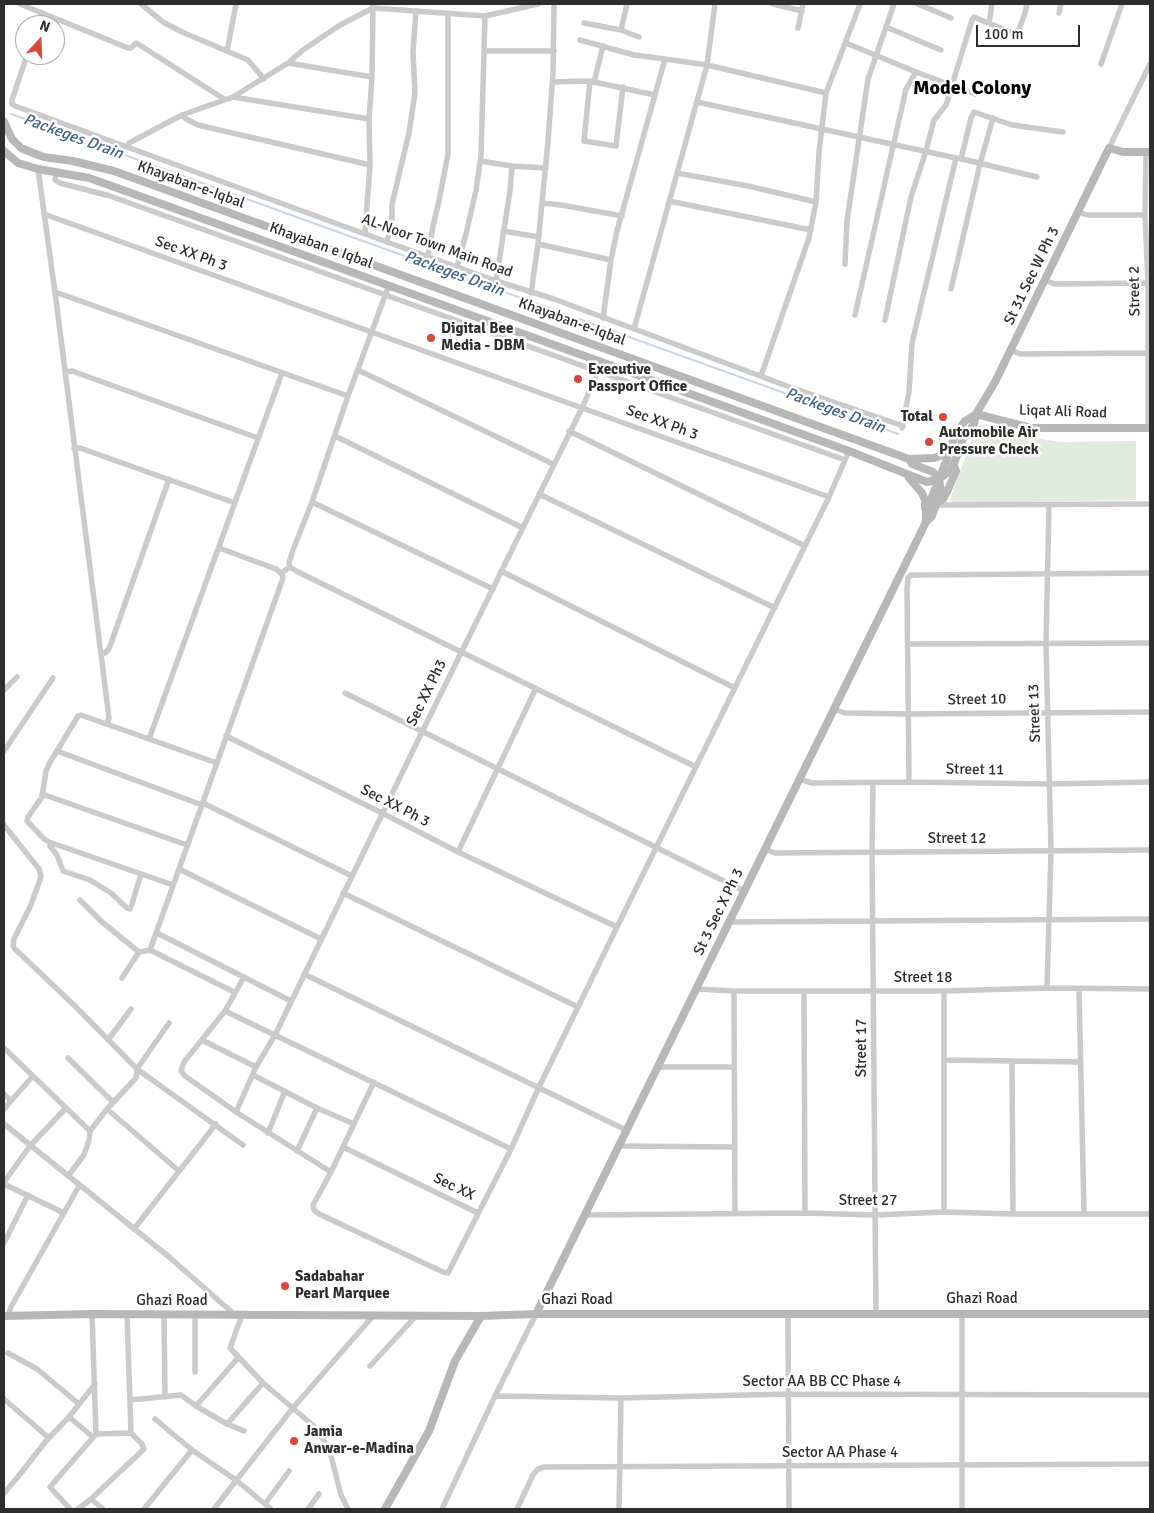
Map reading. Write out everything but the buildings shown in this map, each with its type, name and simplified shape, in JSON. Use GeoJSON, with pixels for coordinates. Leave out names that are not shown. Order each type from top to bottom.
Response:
{"type":"FeatureCollection","features":[{"type":"Feature","properties":{"kind":"main road","name":"Khayaban-e-Iqbal"},"geometry":{"type":"LineString","coordinates":[[4,122],[12,139],[20,148],[32,153],[114,171],[909,459],[912,464],[933,472],[939,479]]}},
{"type":"Feature","properties":{"kind":"main road"},"geometry":{"type":"LineString","coordinates":[[1109,148],[1123,152],[1148,152]]}},
{"type":"Feature","properties":{"kind":"main road","name":"St 31 Sec W Ph 3"},"geometry":{"type":"LineString","coordinates":[[939,479],[950,472],[963,440],[974,424],[976,414],[1011,350],[1109,148]]}},
{"type":"Feature","properties":{"kind":"main road","name":"Khayaban e Iqbal"},"geometry":{"type":"LineString","coordinates":[[4,151],[18,163],[103,182],[850,451],[927,482],[939,479]]}},
{"type":"Feature","properties":{"kind":"main road"},"geometry":{"type":"LineString","coordinates":[[516,331],[521,318]]}},
{"type":"Feature","properties":{"kind":"main road","name":"St 31 Sec W Ph 3"},"geometry":{"type":"LineString","coordinates":[[939,479],[948,453],[965,421],[976,414]]}},
{"type":"Feature","properties":{"kind":"main road","name":"Liqat Ali Road"},"geometry":{"type":"LineString","coordinates":[[976,414],[1030,428],[1149,428]]}},
{"type":"Feature","properties":{"kind":"main road"},"geometry":{"type":"LineString","coordinates":[[909,459],[934,458],[948,453]]}},
{"type":"Feature","properties":{"kind":"main road"},"geometry":{"type":"LineString","coordinates":[[936,504],[943,499],[947,492],[956,471],[954,464]]}},
{"type":"Feature","properties":{"kind":"main road"},"geometry":{"type":"LineString","coordinates":[[904,473],[922,493],[926,512]]}},
{"type":"Feature","properties":{"kind":"main road","name":"St 3 Sec X Ph 3"},"geometry":{"type":"LineString","coordinates":[[536,1314],[926,522],[932,516],[941,491],[939,479]]}},
{"type":"Feature","properties":{"kind":"main road","name":"St 3 Sec X Ph 3"},"geometry":{"type":"LineString","coordinates":[[926,522],[926,512],[939,479]]}},
{"type":"Feature","properties":{"kind":"main road","name":"Ghazi Road"},"geometry":{"type":"LineString","coordinates":[[6,1316],[92,1314],[373,1316],[536,1314],[1150,1314]]}},
{"type":"Feature","properties":{"kind":"main road"},"geometry":{"type":"LineString","coordinates":[[385,1509],[429,1430],[455,1361],[482,1316]]}},
{"type":"Feature","properties":{"kind":"street"},"geometry":{"type":"LineString","coordinates":[[20,4],[128,48],[132,48],[136,43],[224,99]]}},
{"type":"Feature","properties":{"kind":"street"},"geometry":{"type":"LineString","coordinates":[[141,4],[163,22],[186,34],[248,60],[264,79]]}},
{"type":"Feature","properties":{"kind":"street"},"geometry":{"type":"LineString","coordinates":[[149,11],[152,4]]}},
{"type":"Feature","properties":{"kind":"street"},"geometry":{"type":"LineString","coordinates":[[227,51],[236,4]]}},
{"type":"Feature","properties":{"kind":"street"},"geometry":{"type":"LineString","coordinates":[[128,147],[129,143],[182,115],[233,97],[288,63],[303,50],[340,25],[373,6],[485,16],[538,4]]}},
{"type":"Feature","properties":{"kind":"street"},"geometry":{"type":"LineString","coordinates":[[532,292],[546,168],[553,82],[554,4]]}},
{"type":"Feature","properties":{"kind":"street"},"geometry":{"type":"LineString","coordinates":[[621,30],[627,4]]}},
{"type":"Feature","properties":{"kind":"street"},"geometry":{"type":"LineString","coordinates":[[634,329],[707,65],[716,4]]}},
{"type":"Feature","properties":{"kind":"street"},"geometry":{"type":"LineString","coordinates":[[773,4],[802,11]]}},
{"type":"Feature","properties":{"kind":"street"},"geometry":{"type":"LineString","coordinates":[[798,28],[803,4]]}},
{"type":"Feature","properties":{"kind":"street"},"geometry":{"type":"LineString","coordinates":[[761,376],[809,238],[816,202],[826,93],[860,4]]}},
{"type":"Feature","properties":{"kind":"street"},"geometry":{"type":"LineString","coordinates":[[845,264],[847,221],[868,79],[894,4]]}},
{"type":"Feature","properties":{"kind":"street"},"geometry":{"type":"LineString","coordinates":[[918,4],[951,18]]}},
{"type":"Feature","properties":{"kind":"street"},"geometry":{"type":"LineString","coordinates":[[989,23],[992,4]]}},
{"type":"Feature","properties":{"kind":"street"},"geometry":{"type":"LineString","coordinates":[[1018,32],[1027,4]]}},
{"type":"Feature","properties":{"kind":"street"},"geometry":{"type":"LineString","coordinates":[[1059,13],[1061,4]]}},
{"type":"Feature","properties":{"kind":"street"},"geometry":{"type":"LineString","coordinates":[[1100,64],[1122,4]]}},
{"type":"Feature","properties":{"kind":"street"},"geometry":{"type":"LineString","coordinates":[[365,233],[370,165],[369,119],[372,77],[373,6]]}},
{"type":"Feature","properties":{"kind":"street"},"geometry":{"type":"LineString","coordinates":[[387,242],[392,218],[392,204],[409,133],[415,93],[413,52],[416,11]]}},
{"type":"Feature","properties":{"kind":"street"},"geometry":{"type":"LineString","coordinates":[[428,256],[448,154],[448,14]]}},
{"type":"Feature","properties":{"kind":"street"},"geometry":{"type":"LineString","coordinates":[[457,267],[476,190],[480,161],[485,16]]}},
{"type":"Feature","properties":{"kind":"street"},"geometry":{"type":"LineString","coordinates":[[885,320],[911,197],[934,120],[946,105],[972,20],[974,17],[1010,32]]}},
{"type":"Feature","properties":{"kind":"street"},"geometry":{"type":"LineString","coordinates":[[584,23],[621,30],[639,37]]}},
{"type":"Feature","properties":{"kind":"street"},"geometry":{"type":"LineString","coordinates":[[886,27],[941,50]]}},
{"type":"Feature","properties":{"kind":"street"},"geometry":{"type":"LineString","coordinates":[[580,40],[634,55],[707,65],[826,93]]}},
{"type":"Feature","properties":{"kind":"street"},"geometry":{"type":"LineString","coordinates":[[846,43],[975,94]]}},
{"type":"Feature","properties":{"kind":"street"},"geometry":{"type":"LineString","coordinates":[[603,46],[592,82],[584,141],[616,146],[623,87]]}},
{"type":"Feature","properties":{"kind":"street"},"geometry":{"type":"LineString","coordinates":[[484,52],[554,50]]}},
{"type":"Feature","properties":{"kind":"street"},"geometry":{"type":"LineString","coordinates":[[603,318],[617,232],[665,59]]}},
{"type":"Feature","properties":{"kind":"street"},"geometry":{"type":"LineString","coordinates":[[288,63],[372,77]]}},
{"type":"Feature","properties":{"kind":"street"},"geometry":{"type":"LineString","coordinates":[[1109,148],[1150,64]]}},
{"type":"Feature","properties":{"kind":"street","name":"AL-Noor Town Main Road"},"geometry":{"type":"LineString","coordinates":[[24,65],[12,104],[387,242],[532,292],[903,427],[909,392],[912,343],[959,159]]}},
{"type":"Feature","properties":{"kind":"street"},"geometry":{"type":"LineString","coordinates":[[855,315],[906,89],[916,72]]}},
{"type":"Feature","properties":{"kind":"street"},"geometry":{"type":"LineString","coordinates":[[553,82],[592,82],[655,95]]}},
{"type":"Feature","properties":{"kind":"street"},"geometry":{"type":"LineString","coordinates":[[233,97],[369,119]]}},
{"type":"Feature","properties":{"kind":"street"},"geometry":{"type":"LineString","coordinates":[[697,102],[1037,176]]}},
{"type":"Feature","properties":{"kind":"street"},"geometry":{"type":"LineString","coordinates":[[959,159],[974,112],[1012,125],[1063,132]]}},
{"type":"Feature","properties":{"kind":"street"},"geometry":{"type":"LineString","coordinates":[[182,115],[198,125],[370,165]]}},
{"type":"Feature","properties":{"kind":"street"},"geometry":{"type":"LineString","coordinates":[[951,289],[980,164],[993,118]]}},
{"type":"Feature","properties":{"kind":"street","name":"Street 2"},"geometry":{"type":"LineString","coordinates":[[1148,152],[1145,215],[1149,283],[1149,428]]}},
{"type":"Feature","properties":{"kind":"street"},"geometry":{"type":"LineString","coordinates":[[480,161],[512,166],[546,168]]}},
{"type":"Feature","properties":{"kind":"street"},"geometry":{"type":"LineString","coordinates":[[496,281],[512,166]]}},
{"type":"Feature","properties":{"kind":"street"},"geometry":{"type":"LineString","coordinates":[[38,169],[109,718],[106,723]]}},
{"type":"Feature","properties":{"kind":"street"},"geometry":{"type":"LineString","coordinates":[[56,172],[55,180],[60,183],[110,196],[845,460]]}},
{"type":"Feature","properties":{"kind":"street"},"geometry":{"type":"LineString","coordinates":[[677,173],[748,186],[816,202]]}},
{"type":"Feature","properties":{"kind":"street"},"geometry":{"type":"LineString","coordinates":[[669,201],[811,230]]}},
{"type":"Feature","properties":{"kind":"street"},"geometry":{"type":"LineString","coordinates":[[542,203],[622,216]]}},
{"type":"Feature","properties":{"kind":"street"},"geometry":{"type":"LineString","coordinates":[[1078,212],[1087,215],[1145,215]]}},
{"type":"Feature","properties":{"kind":"street","name":"Sec XX Ph 3"},"geometry":{"type":"LineString","coordinates":[[44,214],[829,497]]}},
{"type":"Feature","properties":{"kind":"street"},"geometry":{"type":"LineString","coordinates":[[503,231],[539,237]]}},
{"type":"Feature","properties":{"kind":"street"},"geometry":{"type":"LineString","coordinates":[[538,244],[611,260]]}},
{"type":"Feature","properties":{"kind":"street"},"geometry":{"type":"LineString","coordinates":[[1044,280],[1055,284],[1149,283]]}},
{"type":"Feature","properties":{"kind":"street"},"geometry":{"type":"LineString","coordinates":[[290,567],[289,563],[293,550],[389,286]]}},
{"type":"Feature","properties":{"kind":"street"},"geometry":{"type":"LineString","coordinates":[[55,292],[348,396]]}},
{"type":"Feature","properties":{"kind":"street"},"geometry":{"type":"LineString","coordinates":[[1011,350],[1020,354],[1149,352]]}},
{"type":"Feature","properties":{"kind":"street","name":"Sec XX Ph3"},"geometry":{"type":"LineString","coordinates":[[236,1112],[256,1067],[275,1035],[569,431],[582,408],[602,362]]}},
{"type":"Feature","properties":{"kind":"street"},"geometry":{"type":"LineString","coordinates":[[358,370],[553,464]]}},
{"type":"Feature","properties":{"kind":"street"},"geometry":{"type":"LineString","coordinates":[[65,372],[72,372],[258,438]]}},
{"type":"Feature","properties":{"kind":"street"},"geometry":{"type":"LineString","coordinates":[[149,739],[282,373]]}},
{"type":"Feature","properties":{"kind":"street"},"geometry":{"type":"LineString","coordinates":[[569,431],[805,546]]}},
{"type":"Feature","properties":{"kind":"street"},"geometry":{"type":"LineString","coordinates":[[335,436],[523,528]]}},
{"type":"Feature","properties":{"kind":"street"},"geometry":{"type":"LineString","coordinates":[[74,448],[80,448],[235,503]]}},
{"type":"Feature","properties":{"kind":"street"},"geometry":{"type":"LineString","coordinates":[[478,1213],[512,1149],[539,1087],[775,608],[850,451]]}},
{"type":"Feature","properties":{"kind":"street"},"geometry":{"type":"LineString","coordinates":[[101,654],[106,653],[109,649],[169,479]]}},
{"type":"Feature","properties":{"kind":"street"},"geometry":{"type":"LineString","coordinates":[[539,494],[775,608]]}},
{"type":"Feature","properties":{"kind":"street"},"geometry":{"type":"LineString","coordinates":[[312,502],[493,588]]}},
{"type":"Feature","properties":{"kind":"street"},"geometry":{"type":"LineString","coordinates":[[936,504],[1150,504]]}},
{"type":"Feature","properties":{"kind":"street","name":"Street 13"},"geometry":{"type":"LineString","coordinates":[[1047,988],[1050,851],[1046,644],[1048,505]]}},
{"type":"Feature","properties":{"kind":"street"},"geometry":{"type":"LineString","coordinates":[[150,950],[283,577],[276,569],[219,548]]}},
{"type":"Feature","properties":{"kind":"street"},"geometry":{"type":"LineString","coordinates":[[281,573],[290,567]]}},
{"type":"Feature","properties":{"kind":"street"},"geometry":{"type":"LineString","coordinates":[[290,567],[696,767]]}},
{"type":"Feature","properties":{"kind":"street"},"geometry":{"type":"LineString","coordinates":[[501,571],[735,688]]}},
{"type":"Feature","properties":{"kind":"street"},"geometry":{"type":"LineString","coordinates":[[909,782],[907,588],[908,578],[911,575],[1150,573]]}},
{"type":"Feature","properties":{"kind":"street"},"geometry":{"type":"LineString","coordinates":[[900,575],[908,578]]}},
{"type":"Feature","properties":{"kind":"street"},"geometry":{"type":"LineString","coordinates":[[908,644],[1150,643]]}},
{"type":"Feature","properties":{"kind":"street"},"geometry":{"type":"LineString","coordinates":[[4,690],[17,677]]}},
{"type":"Feature","properties":{"kind":"street"},"geometry":{"type":"LineString","coordinates":[[4,751],[53,678]]}},
{"type":"Feature","properties":{"kind":"street"},"geometry":{"type":"LineString","coordinates":[[458,852],[536,688]]}},
{"type":"Feature","properties":{"kind":"street"},"geometry":{"type":"LineString","coordinates":[[345,693],[744,891]]}},
{"type":"Feature","properties":{"kind":"street","name":"Street 10"},"geometry":{"type":"LineString","coordinates":[[834,709],[845,713],[908,714],[1150,712]]}},
{"type":"Feature","properties":{"kind":"street"},"geometry":{"type":"LineString","coordinates":[[173,885],[51,843],[44,839],[27,821],[28,817],[40,800],[46,771],[78,716],[85,716],[106,723],[217,763]]}},
{"type":"Feature","properties":{"kind":"street","name":"Sec XX Ph 3"},"geometry":{"type":"LineString","coordinates":[[226,736],[458,852],[617,927]]}},
{"type":"Feature","properties":{"kind":"street"},"geometry":{"type":"LineString","coordinates":[[57,751],[63,755],[202,804],[352,876]]}},
{"type":"Feature","properties":{"kind":"street","name":"Street 11"},"geometry":{"type":"LineString","coordinates":[[799,779],[812,783],[1050,784],[1150,782]]}},
{"type":"Feature","properties":{"kind":"street","name":"Street 17"},"geometry":{"type":"LineString","coordinates":[[873,783],[876,1314]]}},
{"type":"Feature","properties":{"kind":"street"},"geometry":{"type":"LineString","coordinates":[[42,794],[187,844]]}},
{"type":"Feature","properties":{"kind":"street"},"geometry":{"type":"LineString","coordinates":[[4,824],[39,869],[41,877],[30,907],[14,939],[13,946],[20,955],[138,1069],[243,1145]]}},
{"type":"Feature","properties":{"kind":"street"},"geometry":{"type":"LineString","coordinates":[[51,843],[50,846],[57,855],[63,871],[90,880],[111,893],[127,908],[130,909],[141,874]]}},
{"type":"Feature","properties":{"kind":"street","name":"Street 12"},"geometry":{"type":"LineString","coordinates":[[765,849],[775,853],[1150,850]]}},
{"type":"Feature","properties":{"kind":"street"},"geometry":{"type":"LineString","coordinates":[[179,869],[321,939]]}},
{"type":"Feature","properties":{"kind":"street"},"geometry":{"type":"LineString","coordinates":[[344,892],[578,1007]]}},
{"type":"Feature","properties":{"kind":"street"},"geometry":{"type":"LineString","coordinates":[[80,900],[102,922],[139,952]]}},
{"type":"Feature","properties":{"kind":"street"},"geometry":{"type":"LineString","coordinates":[[730,922],[1150,919]]}},
{"type":"Feature","properties":{"kind":"street"},"geometry":{"type":"LineString","coordinates":[[156,933],[291,1001]]}},
{"type":"Feature","properties":{"kind":"street"},"geometry":{"type":"LineString","coordinates":[[122,978],[139,952],[150,950],[234,992]]}},
{"type":"Feature","properties":{"kind":"street"},"geometry":{"type":"LineString","coordinates":[[304,974],[626,1130]]}},
{"type":"Feature","properties":{"kind":"street"},"geometry":{"type":"LineString","coordinates":[[244,977],[224,1011],[184,1062],[181,1071],[185,1076],[236,1112],[331,1172]]}},
{"type":"Feature","properties":{"kind":"street","name":"Street 18"},"geometry":{"type":"LineString","coordinates":[[697,989],[734,991],[944,991],[1047,988],[1150,990]]}},
{"type":"Feature","properties":{"kind":"street"},"geometry":{"type":"LineString","coordinates":[[1079,990],[1084,1213]]}},
{"type":"Feature","properties":{"kind":"street"},"geometry":{"type":"LineString","coordinates":[[734,991],[735,1214]]}},
{"type":"Feature","properties":{"kind":"street"},"geometry":{"type":"LineString","coordinates":[[804,991],[805,1213]]}},
{"type":"Feature","properties":{"kind":"street"},"geometry":{"type":"LineString","coordinates":[[944,991],[944,1212]]}},
{"type":"Feature","properties":{"kind":"street"},"geometry":{"type":"LineString","coordinates":[[108,1040],[131,1009]]}},
{"type":"Feature","properties":{"kind":"street"},"geometry":{"type":"LineString","coordinates":[[224,1011],[512,1149]]}},
{"type":"Feature","properties":{"kind":"street"},"geometry":{"type":"LineString","coordinates":[[68,1176],[84,1154],[90,1131],[107,1109],[136,1078],[138,1069],[169,1024]]}},
{"type":"Feature","properties":{"kind":"street"},"geometry":{"type":"LineString","coordinates":[[202,1040],[256,1067]]}},
{"type":"Feature","properties":{"kind":"street"},"geometry":{"type":"LineString","coordinates":[[4,1048],[90,1131]]}},
{"type":"Feature","properties":{"kind":"street"},"geometry":{"type":"LineString","coordinates":[[68,1058],[114,1102]]}},
{"type":"Feature","properties":{"kind":"street"},"geometry":{"type":"LineString","coordinates":[[944,1060],[1081,1062]]}},
{"type":"Feature","properties":{"kind":"street"},"geometry":{"type":"LineString","coordinates":[[1012,1061],[1013,1214]]}},
{"type":"Feature","properties":{"kind":"street"},"geometry":{"type":"LineString","coordinates":[[658,1067],[734,1068]]}},
{"type":"Feature","properties":{"kind":"street"},"geometry":{"type":"LineString","coordinates":[[253,1075],[317,1108],[354,1124]]}},
{"type":"Feature","properties":{"kind":"street"},"geometry":{"type":"LineString","coordinates":[[4,1109],[33,1076]]}},
{"type":"Feature","properties":{"kind":"street"},"geometry":{"type":"LineString","coordinates":[[343,1147],[374,1082]]}},
{"type":"Feature","properties":{"kind":"street"},"geometry":{"type":"LineString","coordinates":[[268,1133],[285,1091]]}},
{"type":"Feature","properties":{"kind":"street"},"geometry":{"type":"LineString","coordinates":[[4,1094],[11,1101]]}},
{"type":"Feature","properties":{"kind":"street"},"geometry":{"type":"LineString","coordinates":[[64,1212],[4,1183],[30,1146],[66,1108]]}},
{"type":"Feature","properties":{"kind":"street"},"geometry":{"type":"LineString","coordinates":[[298,1151],[317,1108]]}},
{"type":"Feature","properties":{"kind":"street"},"geometry":{"type":"LineString","coordinates":[[107,1109],[179,1171]]}},
{"type":"Feature","properties":{"kind":"street"},"geometry":{"type":"LineString","coordinates":[[4,1124],[239,1315],[230,1348],[263,1383],[314,1426],[329,1448],[341,1495],[348,1509]]}},
{"type":"Feature","properties":{"kind":"street"},"geometry":{"type":"LineString","coordinates":[[134,1228],[216,1124]]}},
{"type":"Feature","properties":{"kind":"street"},"geometry":{"type":"LineString","coordinates":[[619,1146],[735,1147]]}},
{"type":"Feature","properties":{"kind":"street","name":"Sec XX"},"geometry":{"type":"LineString","coordinates":[[343,1147],[478,1213],[452,1269],[448,1273],[314,1210],[313,1205],[343,1147]]}},
{"type":"Feature","properties":{"kind":"street"},"geometry":{"type":"LineString","coordinates":[[6,1316],[79,1186]]}},
{"type":"Feature","properties":{"kind":"street"},"geometry":{"type":"LineString","coordinates":[[4,1243],[28,1195]]}},
{"type":"Feature","properties":{"kind":"street","name":"Street 27"},"geometry":{"type":"LineString","coordinates":[[586,1215],[944,1212],[1150,1214]]}},
{"type":"Feature","properties":{"kind":"street"},"geometry":{"type":"LineString","coordinates":[[962,1313],[962,1509]]}},
{"type":"Feature","properties":{"kind":"street"},"geometry":{"type":"LineString","coordinates":[[70,1509],[50,1487],[95,1436],[92,1314]]}},
{"type":"Feature","properties":{"kind":"street"},"geometry":{"type":"LineString","coordinates":[[78,1509],[144,1449],[142,1444],[131,1433],[126,1314]]}},
{"type":"Feature","properties":{"kind":"street"},"geometry":{"type":"LineString","coordinates":[[164,1314],[164,1396]]}},
{"type":"Feature","properties":{"kind":"street"},"geometry":{"type":"LineString","coordinates":[[195,1314],[195,1372]]}},
{"type":"Feature","properties":{"kind":"street"},"geometry":{"type":"LineString","coordinates":[[442,1509],[536,1314]]}},
{"type":"Feature","properties":{"kind":"street"},"geometry":{"type":"LineString","coordinates":[[788,1314],[789,1509]]}},
{"type":"Feature","properties":{"kind":"street"},"geometry":{"type":"LineString","coordinates":[[214,1509],[292,1409],[373,1316]]}},
{"type":"Feature","properties":{"kind":"street"},"geometry":{"type":"LineString","coordinates":[[370,1366],[416,1316]]}},
{"type":"Feature","properties":{"kind":"street"},"geometry":{"type":"LineString","coordinates":[[8,1353],[44,1374],[79,1404]]}},
{"type":"Feature","properties":{"kind":"street"},"geometry":{"type":"LineString","coordinates":[[196,1406],[238,1358]]}},
{"type":"Feature","properties":{"kind":"street"},"geometry":{"type":"LineString","coordinates":[[227,1424],[263,1383]]}},
{"type":"Feature","properties":{"kind":"street"},"geometry":{"type":"LineString","coordinates":[[4,1493],[49,1438],[69,1417],[94,1384]]}},
{"type":"Feature","properties":{"kind":"street","name":"Sector AA BB CC Phase 4"},"geometry":{"type":"LineString","coordinates":[[495,1396],[621,1398],[788,1394],[962,1394],[1150,1396]]}},
{"type":"Feature","properties":{"kind":"street"},"geometry":{"type":"LineString","coordinates":[[130,1400],[181,1395],[227,1424],[244,1431]]}},
{"type":"Feature","properties":{"kind":"street"},"geometry":{"type":"LineString","coordinates":[[619,1509],[621,1398]]}},
{"type":"Feature","properties":{"kind":"street"},"geometry":{"type":"LineString","coordinates":[[4,1399],[49,1438]]}},
{"type":"Feature","properties":{"kind":"street"},"geometry":{"type":"LineString","coordinates":[[69,1417],[95,1436],[131,1433]]}},
{"type":"Feature","properties":{"kind":"street"},"geometry":{"type":"LineString","coordinates":[[155,1419],[192,1450],[236,1480],[272,1509]]}},
{"type":"Feature","properties":{"kind":"street"},"geometry":{"type":"LineString","coordinates":[[144,1509],[192,1450]]}},
{"type":"Feature","properties":{"kind":"street","name":"Sector AA Phase 4"},"geometry":{"type":"LineString","coordinates":[[517,1509],[533,1475],[538,1469],[546,1467],[1150,1464]]}},
{"type":"Feature","properties":{"kind":"street"},"geometry":{"type":"LineString","coordinates":[[265,1504],[289,1471]]}},
{"type":"Feature","properties":{"kind":"street"},"geometry":{"type":"LineString","coordinates":[[308,1509],[320,1494]]}},
{"type":"Feature","properties":{"kind":"street"},"geometry":{"type":"LineString","coordinates":[[91,1499],[103,1509]]}},
{"type":"Feature","properties":{"kind":"shaded area"},"geometry":{"type":"Polygon","coordinates":[[[980,425],[988,425],[1028,437],[1060,442],[1136,441],[1136,500],[952,503],[951,496],[976,429],[980,425]]]}},
{"type":"Feature","properties":{"kind":"waterway","name":"Packeges Drain"},"geometry":{"type":"LineString","coordinates":[[11,114],[898,434]]}},
{"type":"Feature","properties":{"kind":"place","name":"Digital Bee Media - DBM"},"geometry":{"type":"Point","coordinates":[431,338]}},
{"type":"Feature","properties":{"kind":"place","name":"Executive Passport Office"},"geometry":{"type":"Point","coordinates":[578,379]}},
{"type":"Feature","properties":{"kind":"place","name":"Total"},"geometry":{"type":"Point","coordinates":[943,417]}},
{"type":"Feature","properties":{"kind":"place","name":"Automobile Air Pressure Check"},"geometry":{"type":"Point","coordinates":[929,442]}},
{"type":"Feature","properties":{"kind":"place","name":"Sadabahar Pearl Marquee"},"geometry":{"type":"Point","coordinates":[285,1286]}},
{"type":"Feature","properties":{"kind":"place","name":"Jamia Anwar-e-Madina"},"geometry":{"type":"Point","coordinates":[294,1441]}},
{"type":"Feature","properties":{"kind":"district","name":"Model Colony"},"geometry":{"type":"Point","coordinates":[972,89]}}]}
